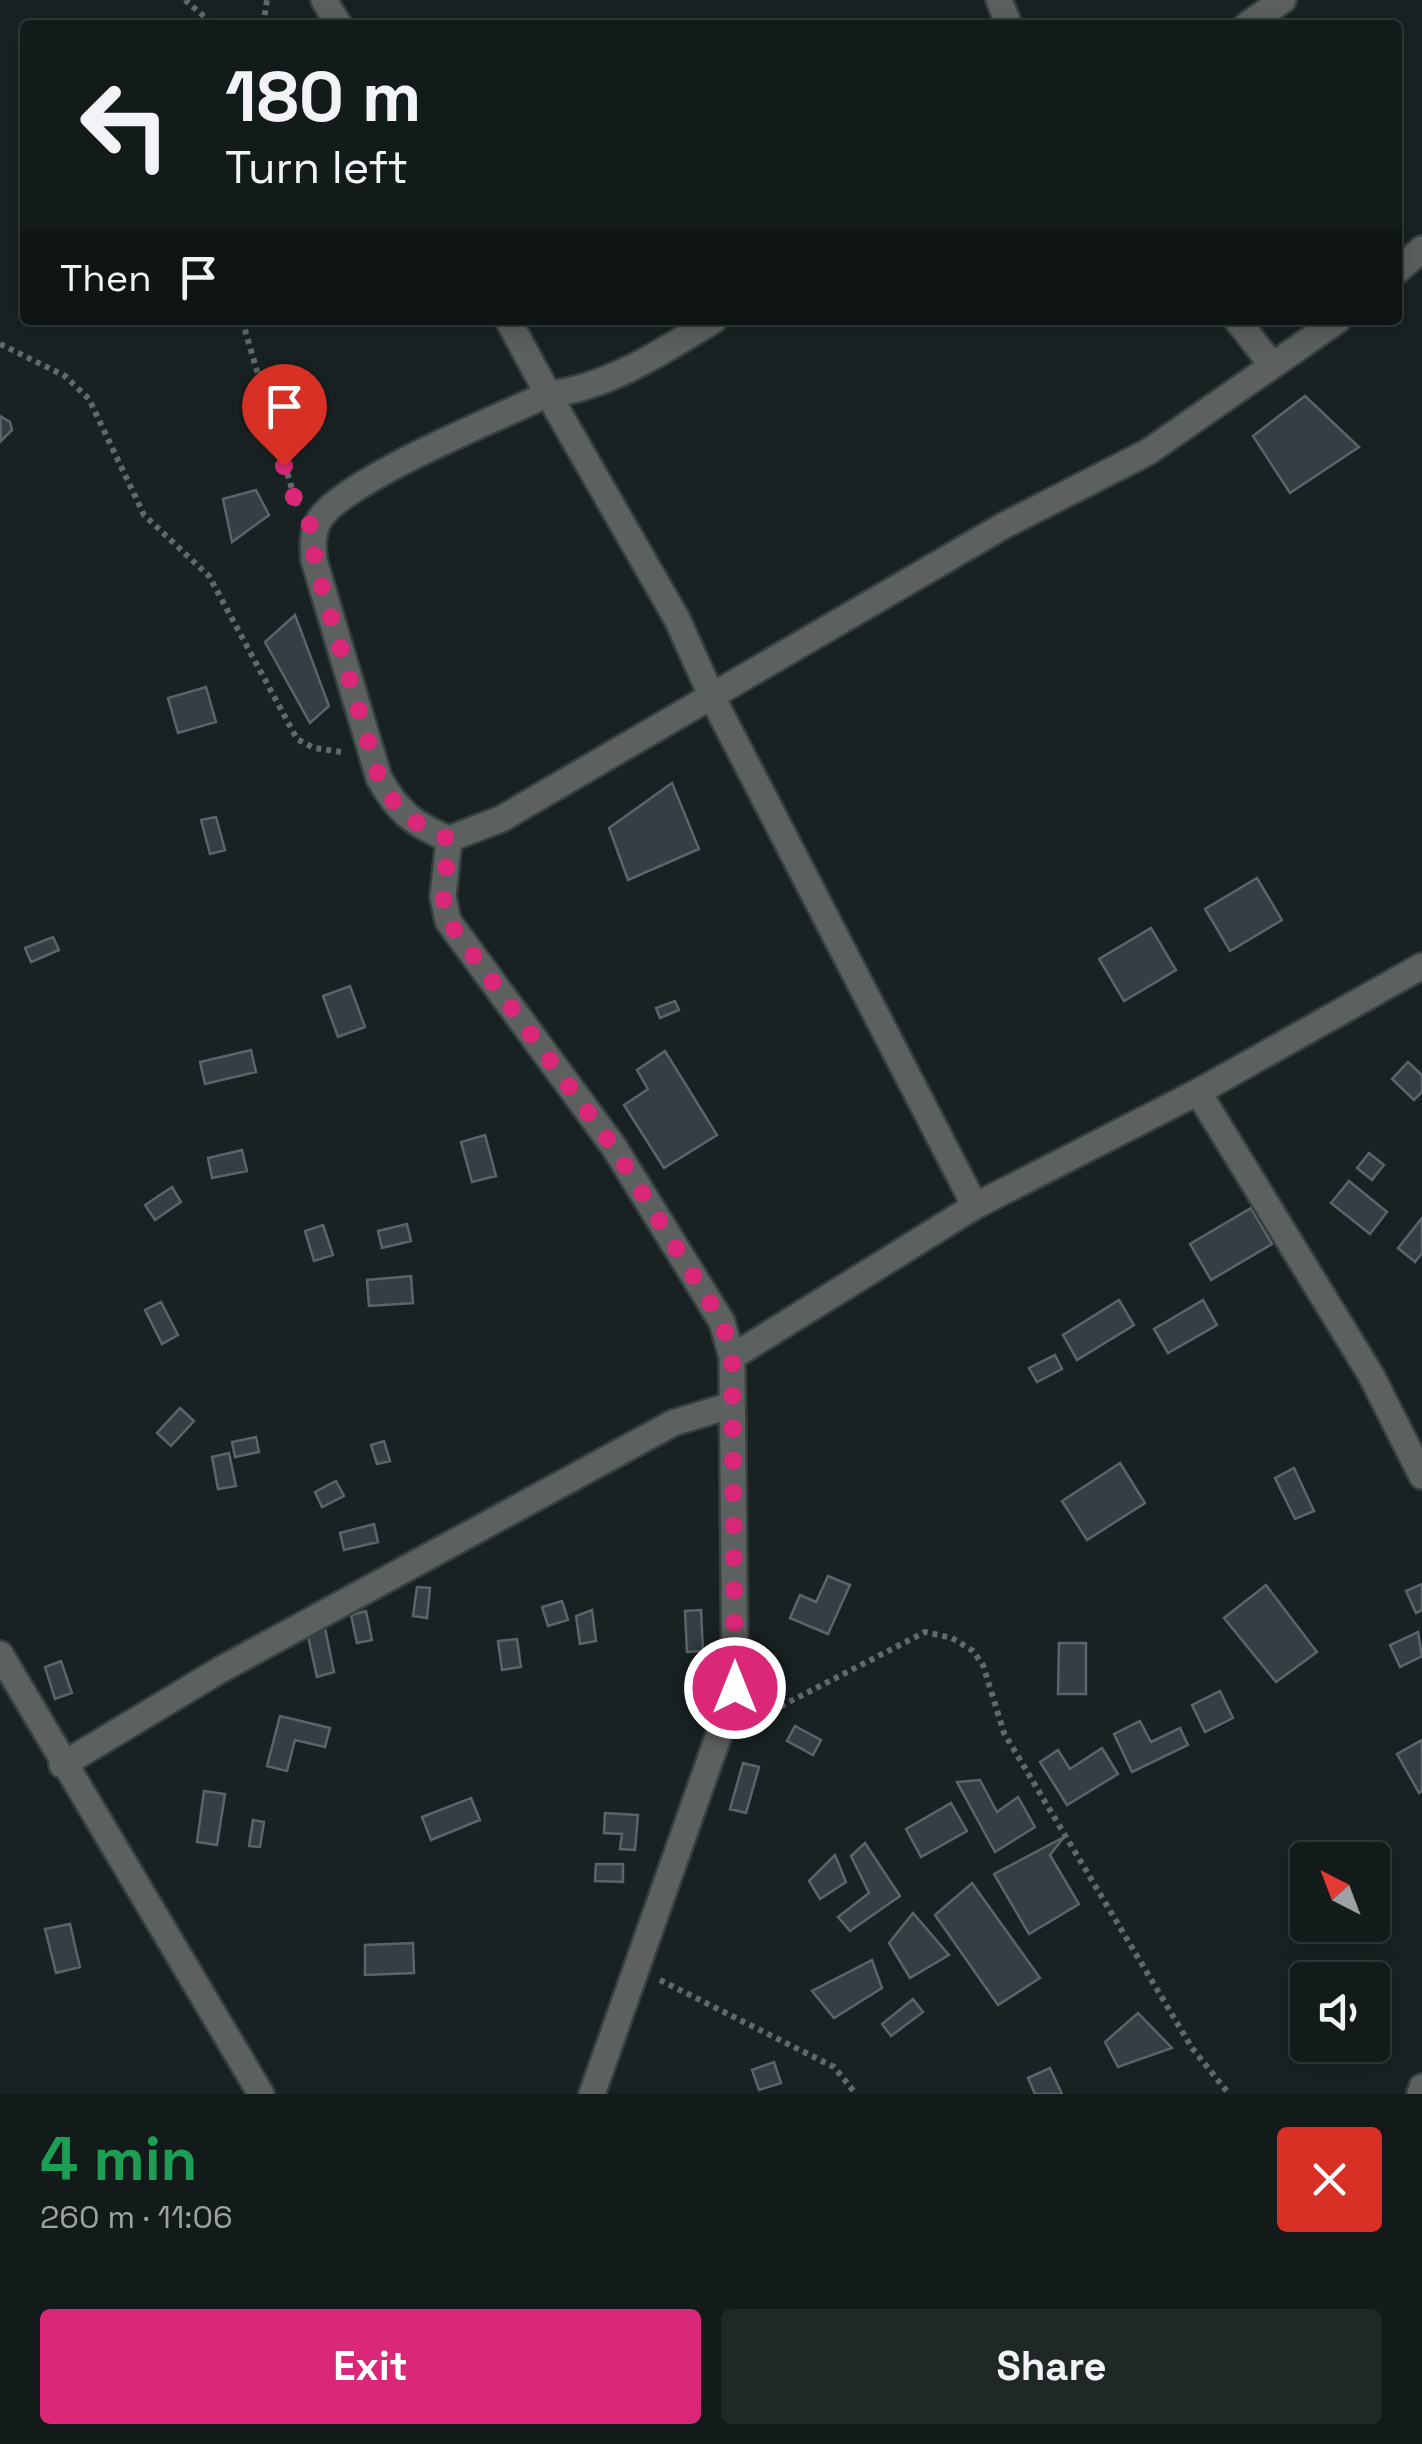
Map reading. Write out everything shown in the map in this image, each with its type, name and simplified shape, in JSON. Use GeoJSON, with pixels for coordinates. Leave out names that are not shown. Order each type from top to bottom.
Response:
{"type":"FeatureCollection","features":[{"type":"Feature","properties":{"kind":"street"},"geometry":{"type":"LineString","coordinates":[[1253,20],[1283,0]]}},
{"type":"Feature","properties":{"kind":"street"},"geometry":{"type":"LineString","coordinates":[[1402,266],[1422,248]]}},
{"type":"Feature","properties":{"kind":"street"},"geometry":{"type":"LineString","coordinates":[[511,325],[676,619],[712,697],[976,1206]]}},
{"type":"Feature","properties":{"kind":"street"},"geometry":{"type":"LineString","coordinates":[[705,325],[630,367],[584,386],[548,394],[341,498],[319,519],[314,560],[372,757],[395,808],[422,828],[449,839],[501,818],[1003,526],[1148,452],[1331,325]]}},
{"type":"Feature","properties":{"kind":"street"},"geometry":{"type":"LineString","coordinates":[[1241,325],[1272,365]]}},
{"type":"Feature","properties":{"kind":"street"},"geometry":{"type":"LineString","coordinates":[[449,839],[443,897],[448,921],[614,1148],[722,1322],[732,1357],[735,1688],[592,2094]]}},
{"type":"Feature","properties":{"kind":"street"},"geometry":{"type":"LineString","coordinates":[[732,1357],[976,1206],[1198,1092],[1422,966]]}},
{"type":"Feature","properties":{"kind":"street"},"geometry":{"type":"LineString","coordinates":[[1198,1092],[1371,1376],[1422,1476]]}},
{"type":"Feature","properties":{"kind":"street"},"geometry":{"type":"LineString","coordinates":[[62,1765],[220,1670],[673,1423],[732,1404]]}},
{"type":"Feature","properties":{"kind":"street"},"geometry":{"type":"LineString","coordinates":[[0,1654],[62,1765],[262,2094]]}},
{"type":"Feature","properties":{"kind":"path"},"geometry":{"type":"LineString","coordinates":[[186,0],[208,20]]}},
{"type":"Feature","properties":{"kind":"path"},"geometry":{"type":"LineString","coordinates":[[244,325],[265,386],[290,490],[315,531]]}},
{"type":"Feature","properties":{"kind":"path"},"geometry":{"type":"LineString","coordinates":[[0,344],[65,376],[89,399],[144,515],[209,576],[297,739],[314,748],[372,757]]}},
{"type":"Feature","properties":{"kind":"path"},"geometry":{"type":"LineString","coordinates":[[721,1736],[926,1632],[952,1638],[973,1651],[983,1665],[1004,1733],[1058,1829],[1192,2048],[1229,2094]]}},
{"type":"Feature","properties":{"kind":"path"},"geometry":{"type":"LineString","coordinates":[[636,1968],[834,2067],[856,2094]]}},
{"type":"Feature","properties":{"kind":"building"},"geometry":{"type":"Polygon","coordinates":[[[1305,396],[1359,447],[1290,493],[1253,436],[1305,396]]]}},
{"type":"Feature","properties":{"kind":"building"},"geometry":{"type":"Polygon","coordinates":[[[0,416],[10,422],[12,430],[1,441],[0,416]]]}},
{"type":"Feature","properties":{"kind":"building"},"geometry":{"type":"Polygon","coordinates":[[[256,490],[269,515],[232,542],[223,499],[256,490]]]}},
{"type":"Feature","properties":{"kind":"building"},"geometry":{"type":"Polygon","coordinates":[[[295,615],[329,706],[310,723],[265,642],[295,615]]]}},
{"type":"Feature","properties":{"kind":"building"},"geometry":{"type":"Polygon","coordinates":[[[206,687],[216,722],[178,733],[168,698],[206,687]]]}},
{"type":"Feature","properties":{"kind":"building"},"geometry":{"type":"Polygon","coordinates":[[[672,783],[699,849],[628,880],[609,828],[672,783]]]}},
{"type":"Feature","properties":{"kind":"building"},"geometry":{"type":"Polygon","coordinates":[[[216,817],[225,850],[210,854],[201,820],[216,817]]]}},
{"type":"Feature","properties":{"kind":"building"},"geometry":{"type":"Polygon","coordinates":[[[1257,878],[1282,920],[1230,951],[1205,909],[1257,878]]]}},
{"type":"Feature","properties":{"kind":"building"},"geometry":{"type":"Polygon","coordinates":[[[1151,928],[1176,970],[1124,1001],[1099,959],[1151,928]]]}},
{"type":"Feature","properties":{"kind":"building"},"geometry":{"type":"Polygon","coordinates":[[[53,937],[59,950],[31,962],[25,948],[53,937]]]}},
{"type":"Feature","properties":{"kind":"building"},"geometry":{"type":"Polygon","coordinates":[[[350,986],[365,1027],[338,1037],[323,996],[350,986]]]}},
{"type":"Feature","properties":{"kind":"building"},"geometry":{"type":"Polygon","coordinates":[[[675,1001],[679,1010],[660,1018],[656,1008],[675,1001]]]}},
{"type":"Feature","properties":{"kind":"building"},"geometry":{"type":"Polygon","coordinates":[[[251,1050],[256,1072],[205,1084],[200,1062],[251,1050]]]}},
{"type":"Feature","properties":{"kind":"building"},"geometry":{"type":"Polygon","coordinates":[[[665,1051],[717,1135],[664,1168],[624,1105],[648,1089],[637,1070],[665,1051]]]}},
{"type":"Feature","properties":{"kind":"building"},"geometry":{"type":"Polygon","coordinates":[[[1408,1062],[1422,1075],[1422,1092],[1414,1100],[1392,1079],[1408,1062]]]}},
{"type":"Feature","properties":{"kind":"building"},"geometry":{"type":"Polygon","coordinates":[[[485,1135],[496,1176],[472,1182],[461,1142],[485,1135]]]}},
{"type":"Feature","properties":{"kind":"building"},"geometry":{"type":"Polygon","coordinates":[[[242,1150],[247,1171],[212,1178],[208,1158],[242,1150]]]}},
{"type":"Feature","properties":{"kind":"building"},"geometry":{"type":"Polygon","coordinates":[[[1369,1153],[1384,1165],[1372,1180],[1357,1168],[1369,1153]]]}},
{"type":"Feature","properties":{"kind":"building"},"geometry":{"type":"Polygon","coordinates":[[[1349,1181],[1387,1212],[1370,1234],[1331,1203],[1349,1181]]]}},
{"type":"Feature","properties":{"kind":"building"},"geometry":{"type":"Polygon","coordinates":[[[172,1187],[181,1202],[155,1220],[145,1205],[172,1187]]]}},
{"type":"Feature","properties":{"kind":"building"},"geometry":{"type":"Polygon","coordinates":[[[1251,1208],[1272,1244],[1211,1280],[1190,1244],[1251,1208]]]}},
{"type":"Feature","properties":{"kind":"building"},"geometry":{"type":"Polygon","coordinates":[[[1422,1218],[1422,1253],[1415,1262],[1398,1248],[1422,1218]]]}},
{"type":"Feature","properties":{"kind":"building"},"geometry":{"type":"Polygon","coordinates":[[[407,1224],[411,1241],[382,1248],[378,1231],[407,1224]]]}},
{"type":"Feature","properties":{"kind":"building"},"geometry":{"type":"Polygon","coordinates":[[[323,1225],[333,1255],[314,1261],[305,1231],[323,1225]]]}},
{"type":"Feature","properties":{"kind":"building"},"geometry":{"type":"Polygon","coordinates":[[[411,1276],[413,1303],[369,1306],[367,1280],[411,1276]]]}},
{"type":"Feature","properties":{"kind":"building"},"geometry":{"type":"Polygon","coordinates":[[[1119,1300],[1134,1325],[1077,1360],[1063,1335],[1119,1300]]]}},
{"type":"Feature","properties":{"kind":"building"},"geometry":{"type":"Polygon","coordinates":[[[1203,1300],[1217,1325],[1168,1353],[1154,1329],[1203,1300]]]}},
{"type":"Feature","properties":{"kind":"building"},"geometry":{"type":"Polygon","coordinates":[[[161,1302],[178,1335],[162,1344],[145,1310],[161,1302]]]}},
{"type":"Feature","properties":{"kind":"building"},"geometry":{"type":"Polygon","coordinates":[[[1055,1355],[1062,1369],[1037,1382],[1029,1368],[1055,1355]]]}},
{"type":"Feature","properties":{"kind":"building"},"geometry":{"type":"Polygon","coordinates":[[[180,1408],[194,1421],[171,1446],[157,1433],[180,1408]]]}},
{"type":"Feature","properties":{"kind":"building"},"geometry":{"type":"Polygon","coordinates":[[[256,1437],[259,1452],[235,1457],[232,1442],[256,1437]]]}},
{"type":"Feature","properties":{"kind":"building"},"geometry":{"type":"Polygon","coordinates":[[[384,1441],[390,1461],[377,1464],[371,1445],[384,1441]]]}},
{"type":"Feature","properties":{"kind":"building"},"geometry":{"type":"Polygon","coordinates":[[[229,1453],[236,1486],[218,1489],[212,1457],[229,1453]]]}},
{"type":"Feature","properties":{"kind":"building"},"geometry":{"type":"Polygon","coordinates":[[[1120,1463],[1145,1503],[1087,1540],[1062,1501],[1120,1463]]]}},
{"type":"Feature","properties":{"kind":"building"},"geometry":{"type":"Polygon","coordinates":[[[1294,1468],[1314,1511],[1295,1519],[1275,1478],[1294,1468]]]}},
{"type":"Feature","properties":{"kind":"building"},"geometry":{"type":"Polygon","coordinates":[[[336,1481],[344,1496],[322,1507],[315,1492],[336,1481]]]}},
{"type":"Feature","properties":{"kind":"building"},"geometry":{"type":"Polygon","coordinates":[[[374,1524],[378,1542],[344,1550],[340,1533],[374,1524]]]}},
{"type":"Feature","properties":{"kind":"building"},"geometry":{"type":"Polygon","coordinates":[[[828,1576],[850,1585],[828,1634],[790,1618],[800,1595],[816,1602],[828,1576]]]}},
{"type":"Feature","properties":{"kind":"building"},"geometry":{"type":"Polygon","coordinates":[[[1422,1584],[1422,1610],[1416,1613],[1406,1591],[1422,1584]]]}},
{"type":"Feature","properties":{"kind":"building"},"geometry":{"type":"Polygon","coordinates":[[[1266,1585],[1317,1652],[1276,1682],[1224,1618],[1266,1585]]]}},
{"type":"Feature","properties":{"kind":"building"},"geometry":{"type":"Polygon","coordinates":[[[417,1587],[430,1588],[427,1618],[413,1616],[417,1587]]]}},
{"type":"Feature","properties":{"kind":"building"},"geometry":{"type":"Polygon","coordinates":[[[562,1601],[568,1620],[548,1626],[542,1607],[562,1601]]]}},
{"type":"Feature","properties":{"kind":"building"},"geometry":{"type":"Polygon","coordinates":[[[592,1610],[596,1641],[580,1644],[576,1616],[592,1610]]]}},
{"type":"Feature","properties":{"kind":"building"},"geometry":{"type":"Polygon","coordinates":[[[701,1610],[703,1651],[687,1652],[685,1611],[701,1610]]]}},
{"type":"Feature","properties":{"kind":"building"},"geometry":{"type":"Polygon","coordinates":[[[366,1611],[372,1640],[357,1643],[351,1615],[366,1611]]]}},
{"type":"Feature","properties":{"kind":"building"},"geometry":{"type":"Polygon","coordinates":[[[325,1628],[334,1672],[317,1677],[307,1632],[325,1628]]]}},
{"type":"Feature","properties":{"kind":"building"},"geometry":{"type":"Polygon","coordinates":[[[1418,1632],[1422,1656],[1400,1667],[1390,1645],[1418,1632]]]}},
{"type":"Feature","properties":{"kind":"building"},"geometry":{"type":"Polygon","coordinates":[[[517,1639],[521,1667],[502,1670],[498,1641],[517,1639]]]}},
{"type":"Feature","properties":{"kind":"building"},"geometry":{"type":"Polygon","coordinates":[[[1059,1643],[1086,1643],[1086,1694],[1058,1694],[1059,1643]]]}},
{"type":"Feature","properties":{"kind":"building"},"geometry":{"type":"Polygon","coordinates":[[[61,1661],[72,1693],[55,1699],[45,1667],[61,1661]]]}},
{"type":"Feature","properties":{"kind":"building"},"geometry":{"type":"Polygon","coordinates":[[[1220,1691],[1233,1718],[1205,1732],[1192,1705],[1220,1691]]]}},
{"type":"Feature","properties":{"kind":"building"},"geometry":{"type":"Polygon","coordinates":[[[280,1716],[330,1728],[325,1747],[295,1740],[287,1771],[267,1766],[280,1716]]]}},
{"type":"Feature","properties":{"kind":"building"},"geometry":{"type":"Polygon","coordinates":[[[1140,1721],[1151,1742],[1180,1728],[1188,1745],[1132,1772],[1114,1734],[1140,1721]]]}},
{"type":"Feature","properties":{"kind":"building"},"geometry":{"type":"Polygon","coordinates":[[[795,1726],[821,1740],[813,1755],[787,1741],[795,1726]]]}},
{"type":"Feature","properties":{"kind":"building"},"geometry":{"type":"Polygon","coordinates":[[[1422,1740],[1422,1791],[1419,1793],[1397,1754],[1422,1740]]]}},
{"type":"Feature","properties":{"kind":"building"},"geometry":{"type":"Polygon","coordinates":[[[1102,1748],[1118,1774],[1067,1805],[1040,1762],[1058,1750],[1070,1769],[1102,1748]]]}},
{"type":"Feature","properties":{"kind":"building"},"geometry":{"type":"Polygon","coordinates":[[[743,1763],[759,1767],[746,1813],[730,1809],[743,1763]]]}},
{"type":"Feature","properties":{"kind":"building"},"geometry":{"type":"Polygon","coordinates":[[[980,1780],[997,1812],[1018,1797],[1035,1827],[995,1852],[957,1782],[980,1780]]]}},
{"type":"Feature","properties":{"kind":"building"},"geometry":{"type":"Polygon","coordinates":[[[204,1791],[225,1794],[217,1845],[197,1842],[204,1791]]]}},
{"type":"Feature","properties":{"kind":"building"},"geometry":{"type":"Polygon","coordinates":[[[471,1798],[480,1820],[431,1840],[422,1817],[471,1798]]]}},
{"type":"Feature","properties":{"kind":"building"},"geometry":{"type":"Polygon","coordinates":[[[951,1803],[967,1831],[921,1857],[906,1829],[951,1803]]]}},
{"type":"Feature","properties":{"kind":"building"},"geometry":{"type":"Polygon","coordinates":[[[605,1813],[638,1815],[635,1850],[620,1849],[622,1834],[604,1833],[605,1813]]]}},
{"type":"Feature","properties":{"kind":"building"},"geometry":{"type":"Polygon","coordinates":[[[253,1820],[264,1822],[260,1847],[249,1846],[253,1820]]]}},
{"type":"Feature","properties":{"kind":"building"},"geometry":{"type":"Polygon","coordinates":[[[1064,1837],[1050,1855],[1079,1904],[1029,1934],[994,1874],[1064,1837]]]}},
{"type":"Feature","properties":{"kind":"building"},"geometry":{"type":"Polygon","coordinates":[[[865,1843],[900,1896],[850,1931],[838,1917],[869,1893],[851,1856],[865,1843]]]}},
{"type":"Feature","properties":{"kind":"building"},"geometry":{"type":"Polygon","coordinates":[[[835,1855],[846,1882],[820,1899],[809,1881],[835,1855]]]}},
{"type":"Feature","properties":{"kind":"building"},"geometry":{"type":"Polygon","coordinates":[[[596,1864],[623,1864],[623,1882],[595,1881],[596,1864]]]}},
{"type":"Feature","properties":{"kind":"building"},"geometry":{"type":"Polygon","coordinates":[[[972,1883],[1040,1978],[998,2005],[935,1915],[972,1883]]]}},
{"type":"Feature","properties":{"kind":"building"},"geometry":{"type":"Polygon","coordinates":[[[913,1913],[949,1955],[910,1978],[889,1943],[913,1913]]]}},
{"type":"Feature","properties":{"kind":"building"},"geometry":{"type":"Polygon","coordinates":[[[70,1924],[80,1967],[56,1973],[45,1929],[70,1924]]]}},
{"type":"Feature","properties":{"kind":"building"},"geometry":{"type":"Polygon","coordinates":[[[413,1943],[414,1973],[365,1975],[365,1945],[413,1943]]]}},
{"type":"Feature","properties":{"kind":"building"},"geometry":{"type":"Polygon","coordinates":[[[872,1960],[882,1988],[834,2018],[812,1991],[872,1960]]]}},
{"type":"Feature","properties":{"kind":"building"},"geometry":{"type":"Polygon","coordinates":[[[913,1999],[923,2012],[891,2036],[882,2024],[913,1999]]]}},
{"type":"Feature","properties":{"kind":"building"},"geometry":{"type":"Polygon","coordinates":[[[1138,2013],[1172,2048],[1118,2067],[1105,2042],[1138,2013]]]}},
{"type":"Feature","properties":{"kind":"building"},"geometry":{"type":"Polygon","coordinates":[[[774,2062],[781,2083],[759,2090],[752,2070],[774,2062]]]}},
{"type":"Feature","properties":{"kind":"building"},"geometry":{"type":"Polygon","coordinates":[[[1050,2068],[1062,2094],[1035,2094],[1028,2078],[1050,2068]]]}},
{"type":"Feature","properties":{"kind":"route"},"geometry":{"type":"LineString","coordinates":[[284,466],[298,510],[315,531],[314,560],[379,778],[395,808],[422,828],[449,839],[443,897],[448,921],[614,1148],[722,1322],[732,1357],[735,1688]]}}]}
